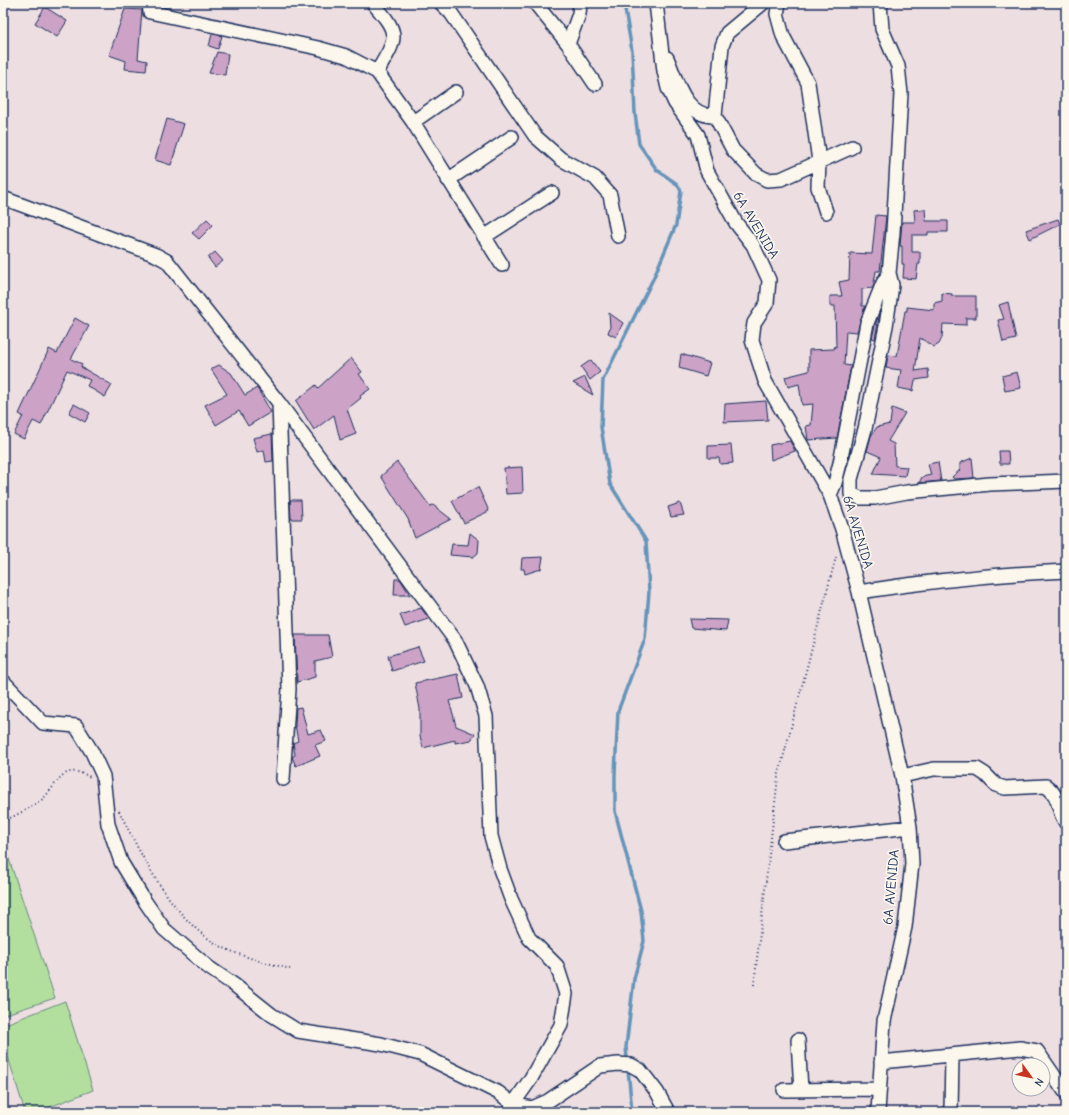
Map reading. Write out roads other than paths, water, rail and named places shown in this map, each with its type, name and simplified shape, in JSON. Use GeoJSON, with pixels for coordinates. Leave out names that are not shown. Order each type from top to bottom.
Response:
{"type":"FeatureCollection","features":[{"type":"Feature","properties":{"kind":"street"},"geometry":{"type":"LineString","coordinates":[[149,3],[150,12],[318,48],[346,56],[377,72],[413,122],[502,265]]}},
{"type":"Feature","properties":{"kind":"street"},"geometry":{"type":"LineString","coordinates":[[373,3],[390,23],[394,35],[391,50],[377,72]]}},
{"type":"Feature","properties":{"kind":"street"},"geometry":{"type":"LineString","coordinates":[[441,3],[451,13],[535,136],[561,159],[595,178],[610,195],[618,236]]}},
{"type":"Feature","properties":{"kind":"street"},"geometry":{"type":"LineString","coordinates":[[535,3],[568,44],[595,84]]}},
{"type":"Feature","properties":{"kind":"street"},"geometry":{"type":"LineString","coordinates":[[568,44],[579,14],[580,3]]}},
{"type":"Feature","properties":{"kind":"street","name":"6A AVENIDA"},"geometry":{"type":"LineString","coordinates":[[656,3],[664,71],[668,88],[675,102],[698,135],[707,171],[736,223],[753,245],[769,280],[767,303],[754,323],[752,340],[765,381],[833,489],[859,592],[902,776],[910,827],[912,864],[904,927],[884,1021],[878,1089],[878,1112]]}},
{"type":"Feature","properties":{"kind":"street"},"geometry":{"type":"LineString","coordinates":[[763,3],[727,33],[722,46],[715,116],[733,150],[756,174],[767,180],[781,179],[852,147]]}},
{"type":"Feature","properties":{"kind":"street"},"geometry":{"type":"LineString","coordinates":[[779,3],[777,14],[783,36],[808,83],[819,161],[818,187],[826,212]]}},
{"type":"Feature","properties":{"kind":"street"},"geometry":{"type":"LineString","coordinates":[[880,3],[882,29],[898,66],[901,94],[894,232],[889,273],[892,285],[886,326],[865,429],[851,479],[851,494],[860,498],[990,484],[1066,481]]}},
{"type":"Feature","properties":{"kind":"street"},"geometry":{"type":"LineString","coordinates":[[661,43],[686,101],[704,116],[715,116]]}},
{"type":"Feature","properties":{"kind":"street"},"geometry":{"type":"LineString","coordinates":[[413,122],[456,92]]}},
{"type":"Feature","properties":{"kind":"street"},"geometry":{"type":"LineString","coordinates":[[448,180],[512,137]]}},
{"type":"Feature","properties":{"kind":"street"},"geometry":{"type":"LineString","coordinates":[[484,237],[552,193]]}},
{"type":"Feature","properties":{"kind":"street"},"geometry":{"type":"LineString","coordinates":[[3,198],[156,255],[167,261],[279,403],[455,640],[477,686],[486,716],[491,836],[500,869],[511,899],[529,938],[557,966],[566,994],[561,1026],[530,1080],[513,1104]]}},
{"type":"Feature","properties":{"kind":"street"},"geometry":{"type":"LineString","coordinates":[[833,489],[849,421],[867,323],[882,283],[889,273]]}},
{"type":"Feature","properties":{"kind":"street"},"geometry":{"type":"LineString","coordinates":[[279,403],[289,689],[283,778]]}},
{"type":"Feature","properties":{"kind":"street"},"geometry":{"type":"LineString","coordinates":[[833,489],[851,479]]}},
{"type":"Feature","properties":{"kind":"street"},"geometry":{"type":"LineString","coordinates":[[859,592],[1013,573],[1066,571]]}},
{"type":"Feature","properties":{"kind":"street"},"geometry":{"type":"LineString","coordinates":[[3,681],[43,723],[76,726],[92,752],[103,776],[108,824],[121,862],[164,929],[208,968],[233,984],[272,1015],[298,1032],[381,1044],[420,1054],[499,1093],[513,1104],[532,1108],[548,1101],[600,1066],[618,1064],[631,1065],[640,1070],[657,1092],[667,1110],[666,1112]]}},
{"type":"Feature","properties":{"kind":"street"},"geometry":{"type":"LineString","coordinates":[[902,776],[934,769],[977,769],[985,774],[996,785],[1004,788],[1046,786],[1054,792],[1062,816],[1066,823]]}},
{"type":"Feature","properties":{"kind":"street"},"geometry":{"type":"LineString","coordinates":[[784,841],[910,827]]}},
{"type":"Feature","properties":{"kind":"street"},"geometry":{"type":"LineString","coordinates":[[798,1040],[801,1090]]}},
{"type":"Feature","properties":{"kind":"street"},"geometry":{"type":"LineString","coordinates":[[881,1062],[1020,1048],[1037,1051],[1066,1092]]}},
{"type":"Feature","properties":{"kind":"street"},"geometry":{"type":"LineString","coordinates":[[951,1112],[952,1056]]}},
{"type":"Feature","properties":{"kind":"street"},"geometry":{"type":"LineString","coordinates":[[784,1090],[878,1089]]}},
{"type":"Feature","properties":{"kind":"waterway"},"geometry":{"type":"LineString","coordinates":[[624,3],[632,51],[635,113],[639,144],[657,170],[677,184],[681,191],[676,225],[653,279],[603,380],[601,427],[610,484],[646,541],[649,592],[645,639],[618,711],[615,774],[615,811],[641,911],[644,941],[634,979],[626,1047],[632,1112]]}}]}
